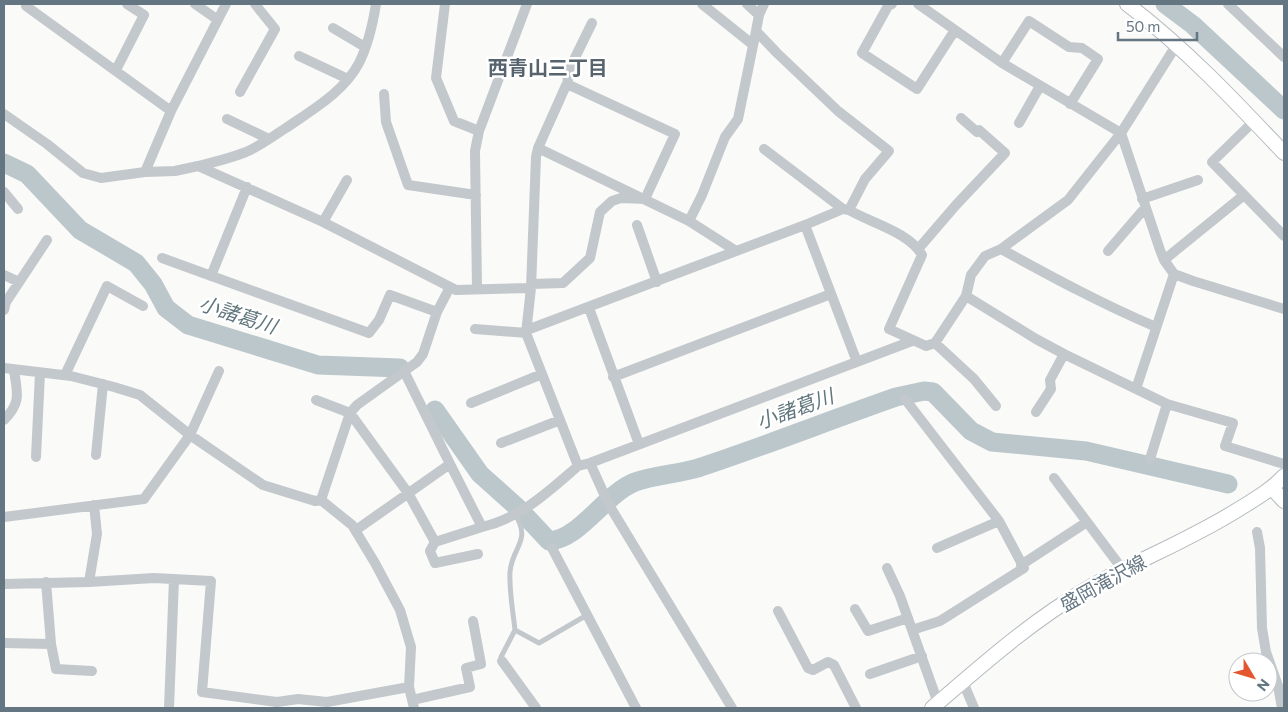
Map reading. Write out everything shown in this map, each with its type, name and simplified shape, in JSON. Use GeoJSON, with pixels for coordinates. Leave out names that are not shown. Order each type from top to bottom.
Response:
{"type":"FeatureCollection","features":[{"type":"Feature","properties":{"kind":"main road"},"geometry":{"type":"LineString","coordinates":[[1127,4],[1177,44],[1284,153]]}},
{"type":"Feature","properties":{"kind":"main road","name":"盛岡滝沢線"},"geometry":{"type":"LineString","coordinates":[[935,706],[1052,611],[1123,570],[1218,522],[1272,488],[1284,476]]}},
{"type":"Feature","properties":{"kind":"main road"},"geometry":{"type":"LineString","coordinates":[[1272,488],[1284,501]]}},
{"type":"Feature","properties":{"kind":"street"},"geometry":{"type":"LineString","coordinates":[[116,70],[144,15],[128,4]]}},
{"type":"Feature","properties":{"kind":"street"},"geometry":{"type":"LineString","coordinates":[[195,4],[218,20]]}},
{"type":"Feature","properties":{"kind":"street"},"geometry":{"type":"LineString","coordinates":[[145,172],[171,111],[226,4]]}},
{"type":"Feature","properties":{"kind":"street"},"geometry":{"type":"LineString","coordinates":[[240,92],[275,29],[255,4]]}},
{"type":"Feature","properties":{"kind":"street"},"geometry":{"type":"LineString","coordinates":[[4,114],[47,144],[83,173],[101,178],[145,172],[175,171],[226,159],[248,151],[269,139],[316,108],[336,92],[359,63],[376,4]]}},
{"type":"Feature","properties":{"kind":"street"},"geometry":{"type":"LineString","coordinates":[[445,4],[436,78],[454,121],[479,131]]}},
{"type":"Feature","properties":{"kind":"street"},"geometry":{"type":"LineString","coordinates":[[477,289],[475,151],[479,131],[527,4]]}},
{"type":"Feature","properties":{"kind":"street"},"geometry":{"type":"LineString","coordinates":[[702,4],[752,44]]}},
{"type":"Feature","properties":{"kind":"street"},"geometry":{"type":"LineString","coordinates":[[747,4],[759,15]]}},
{"type":"Feature","properties":{"kind":"street"},"geometry":{"type":"LineString","coordinates":[[689,221],[702,195],[725,137],[738,119],[752,44],[759,15],[764,4]]}},
{"type":"Feature","properties":{"kind":"street"},"geometry":{"type":"LineString","coordinates":[[892,4],[888,6],[862,54],[917,89],[955,30]]}},
{"type":"Feature","properties":{"kind":"street"},"geometry":{"type":"LineString","coordinates":[[918,4],[1002,64],[1121,133],[1164,260],[1174,274],[1284,309]]}},
{"type":"Feature","properties":{"kind":"street"},"geometry":{"type":"LineString","coordinates":[[1228,4],[1284,57]]}},
{"type":"Feature","properties":{"kind":"street"},"geometry":{"type":"LineString","coordinates":[[26,6],[171,111]]}},
{"type":"Feature","properties":{"kind":"street"},"geometry":{"type":"LineString","coordinates":[[1002,64],[1029,21],[1069,47],[1082,48],[1098,59],[1070,104]]}},
{"type":"Feature","properties":{"kind":"street"},"geometry":{"type":"LineString","coordinates":[[578,466],[527,332],[531,286],[536,157],[538,148],[567,84],[567,74],[592,23]]}},
{"type":"Feature","properties":{"kind":"street"},"geometry":{"type":"LineString","coordinates":[[333,28],[365,47]]}},
{"type":"Feature","properties":{"kind":"street"},"geometry":{"type":"LineString","coordinates":[[475,329],[527,332],[846,210],[864,179],[889,151],[838,111],[756,31]]}},
{"type":"Feature","properties":{"kind":"street"},"geometry":{"type":"LineString","coordinates":[[764,148],[846,210],[898,233],[918,248],[922,255],[889,329],[926,346],[935,342],[966,296],[971,275],[984,256],[1001,248],[1068,200],[1121,133],[1177,44]]}},
{"type":"Feature","properties":{"kind":"street"},"geometry":{"type":"LineString","coordinates":[[299,56],[348,79]]}},
{"type":"Feature","properties":{"kind":"street"},"geometry":{"type":"LineString","coordinates":[[567,84],[675,134],[645,199]]}},
{"type":"Feature","properties":{"kind":"street"},"geometry":{"type":"LineString","coordinates":[[1019,123],[1040,86]]}},
{"type":"Feature","properties":{"kind":"street"},"geometry":{"type":"LineString","coordinates":[[384,94],[386,122],[408,185],[476,195]]}},
{"type":"Feature","properties":{"kind":"street"},"geometry":{"type":"LineString","coordinates":[[918,248],[1005,153],[979,130],[976,132],[961,118]]}},
{"type":"Feature","properties":{"kind":"street"},"geometry":{"type":"LineString","coordinates":[[227,119],[269,139]]}},
{"type":"Feature","properties":{"kind":"street"},"geometry":{"type":"LineString","coordinates":[[1254,121],[1212,162],[1284,236]]}},
{"type":"Feature","properties":{"kind":"street"},"geometry":{"type":"LineString","coordinates":[[538,148],[689,221],[736,251]]}},
{"type":"Feature","properties":{"kind":"street"},"geometry":{"type":"LineString","coordinates":[[198,166],[323,222],[456,290],[563,283],[590,258],[600,212],[612,201],[621,198],[645,199]]}},
{"type":"Feature","properties":{"kind":"street"},"geometry":{"type":"LineString","coordinates":[[323,222],[346,180]]}},
{"type":"Feature","properties":{"kind":"street"},"geometry":{"type":"LineString","coordinates":[[1108,251],[1144,203],[1198,180]]}},
{"type":"Feature","properties":{"kind":"street"},"geometry":{"type":"LineString","coordinates":[[211,276],[247,187]]}},
{"type":"Feature","properties":{"kind":"street"},"geometry":{"type":"LineString","coordinates":[[4,192],[18,208]]}},
{"type":"Feature","properties":{"kind":"street"},"geometry":{"type":"LineString","coordinates":[[1164,260],[1244,195]]}},
{"type":"Feature","properties":{"kind":"street"},"geometry":{"type":"LineString","coordinates":[[637,225],[657,282]]}},
{"type":"Feature","properties":{"kind":"street"},"geometry":{"type":"LineString","coordinates":[[805,225],[857,362]]}},
{"type":"Feature","properties":{"kind":"street"},"geometry":{"type":"LineString","coordinates":[[4,310],[6,302],[47,240]]}},
{"type":"Feature","properties":{"kind":"street"},"geometry":{"type":"LineString","coordinates":[[1001,248],[1072,288],[1156,327]]}},
{"type":"Feature","properties":{"kind":"street"},"geometry":{"type":"LineString","coordinates":[[162,258],[369,333],[379,320],[390,295],[437,312]]}},
{"type":"Feature","properties":{"kind":"street"},"geometry":{"type":"LineString","coordinates":[[1136,389],[1174,274]]}},
{"type":"Feature","properties":{"kind":"street"},"geometry":{"type":"LineString","coordinates":[[4,275],[19,282]]}},
{"type":"Feature","properties":{"kind":"street"},"geometry":{"type":"LineString","coordinates":[[65,376],[107,286],[143,306]]}},
{"type":"Feature","properties":{"kind":"street"},"geometry":{"type":"LineString","coordinates":[[321,500],[350,413],[357,405],[417,362],[423,354],[437,312],[450,287]]}},
{"type":"Feature","properties":{"kind":"street"},"geometry":{"type":"LineString","coordinates":[[613,377],[831,294]]}},
{"type":"Feature","properties":{"kind":"street"},"geometry":{"type":"LineString","coordinates":[[966,296],[1064,354],[1167,404],[1233,422],[1225,446],[1284,464]]}},
{"type":"Feature","properties":{"kind":"street"},"geometry":{"type":"LineString","coordinates":[[589,308],[613,377],[640,444]]}},
{"type":"Feature","properties":{"kind":"street"},"geometry":{"type":"LineString","coordinates":[[478,554],[435,563],[430,551],[435,542],[492,525],[534,503],[578,466],[590,464],[912,340]]}},
{"type":"Feature","properties":{"kind":"street"},"geometry":{"type":"LineString","coordinates":[[935,342],[974,379],[996,406]]}},
{"type":"Feature","properties":{"kind":"street"},"geometry":{"type":"LineString","coordinates":[[1036,412],[1051,390],[1050,380],[1064,354]]}},
{"type":"Feature","properties":{"kind":"street"},"geometry":{"type":"LineString","coordinates":[[4,420],[14,410],[18,397],[9,369],[65,376],[103,384],[140,395],[190,435],[263,485],[315,500],[321,500],[356,530],[400,610],[411,647],[409,687],[413,704],[470,687],[466,668],[480,664],[473,621]]}},
{"type":"Feature","properties":{"kind":"street"},"geometry":{"type":"LineString","coordinates":[[4,517],[144,499],[190,435],[219,371]]}},
{"type":"Feature","properties":{"kind":"street"},"geometry":{"type":"LineString","coordinates":[[404,371],[482,527]]}},
{"type":"Feature","properties":{"kind":"street"},"geometry":{"type":"LineString","coordinates":[[36,457],[40,373]]}},
{"type":"Feature","properties":{"kind":"street"},"geometry":{"type":"LineString","coordinates":[[471,403],[542,374]]}},
{"type":"Feature","properties":{"kind":"street"},"geometry":{"type":"LineString","coordinates":[[96,455],[103,384]]}},
{"type":"Feature","properties":{"kind":"street"},"geometry":{"type":"LineString","coordinates":[[905,399],[999,521],[1024,568],[940,621],[912,630]]}},
{"type":"Feature","properties":{"kind":"street"},"geometry":{"type":"LineString","coordinates":[[316,400],[350,413],[408,493],[435,542]]}},
{"type":"Feature","properties":{"kind":"street"},"geometry":{"type":"LineString","coordinates":[[1150,459],[1167,404]]}},
{"type":"Feature","properties":{"kind":"street"},"geometry":{"type":"LineString","coordinates":[[501,443],[560,420]]}},
{"type":"Feature","properties":{"kind":"street"},"geometry":{"type":"LineString","coordinates":[[356,530],[450,464]]}},
{"type":"Feature","properties":{"kind":"street"},"geometry":{"type":"LineString","coordinates":[[590,464],[606,501],[732,708]]}},
{"type":"Feature","properties":{"kind":"street"},"geometry":{"type":"LineString","coordinates":[[1054,478],[1123,570]]}},
{"type":"Feature","properties":{"kind":"street"},"geometry":{"type":"LineString","coordinates":[[89,582],[97,534],[94,505]]}},
{"type":"Feature","properties":{"kind":"street"},"geometry":{"type":"LineString","coordinates":[[937,548],[999,521]]}},
{"type":"Feature","properties":{"kind":"street"},"geometry":{"type":"LineString","coordinates":[[1021,565],[1087,522]]}},
{"type":"Feature","properties":{"kind":"street"},"geometry":{"type":"LineString","coordinates":[[1257,532],[1260,548],[1262,628],[1266,652],[1281,685],[1282,708]]}},
{"type":"Feature","properties":{"kind":"street"},"geometry":{"type":"LineString","coordinates":[[552,548],[636,708]]}},
{"type":"Feature","properties":{"kind":"street"},"geometry":{"type":"LineString","coordinates":[[887,568],[900,596],[922,656],[935,706]]}},
{"type":"Feature","properties":{"kind":"street"},"geometry":{"type":"LineString","coordinates":[[4,584],[154,578],[211,581],[202,692],[288,704],[298,699],[327,702],[409,687]]}},
{"type":"Feature","properties":{"kind":"street"},"geometry":{"type":"LineString","coordinates":[[169,708],[174,579]]}},
{"type":"Feature","properties":{"kind":"street"},"geometry":{"type":"LineString","coordinates":[[46,582],[51,644],[56,669],[92,671]]}},
{"type":"Feature","properties":{"kind":"street"},"geometry":{"type":"LineString","coordinates":[[855,609],[868,631],[908,618]]}},
{"type":"Feature","properties":{"kind":"street"},"geometry":{"type":"LineString","coordinates":[[778,611],[808,668],[813,670],[828,662],[834,665],[856,708]]}},
{"type":"Feature","properties":{"kind":"street"},"geometry":{"type":"LineString","coordinates":[[4,643],[51,644]]}},
{"type":"Feature","properties":{"kind":"street"},"geometry":{"type":"LineString","coordinates":[[870,674],[922,656]]}},
{"type":"Feature","properties":{"kind":"street"},"geometry":{"type":"LineString","coordinates":[[502,661],[536,708]]}},
{"type":"Feature","properties":{"kind":"street"},"geometry":{"type":"LineString","coordinates":[[963,682],[974,708]]}},
{"type":"Feature","properties":{"kind":"lane"},"geometry":{"type":"LineString","coordinates":[[502,661],[501,657],[515,630],[510,572],[512,561],[521,543],[523,534],[518,512]]}},
{"type":"Feature","properties":{"kind":"lane"},"geometry":{"type":"LineString","coordinates":[[515,630],[538,643],[588,615]]}},
{"type":"Feature","properties":{"kind":"waterway"},"geometry":{"type":"LineString","coordinates":[[1165,4],[1193,25],[1284,110]]}},
{"type":"Feature","properties":{"kind":"waterway","name":"小諸葛川"},"geometry":{"type":"LineString","coordinates":[[4,163],[27,174],[80,230],[136,263],[153,284],[166,308],[188,325],[318,365],[400,368]]}},
{"type":"Feature","properties":{"kind":"waterway","name":"小諸葛川"},"geometry":{"type":"LineString","coordinates":[[435,410],[480,474],[518,508],[549,541],[560,539],[571,533],[624,488],[635,482],[698,468],[896,397],[924,391],[933,392],[971,431],[992,442],[1086,451],[1228,484]]}},
{"type":"Feature","properties":{"kind":"district","name":"西青山三丁目"},"geometry":{"type":"Point","coordinates":[548,68]}}]}
